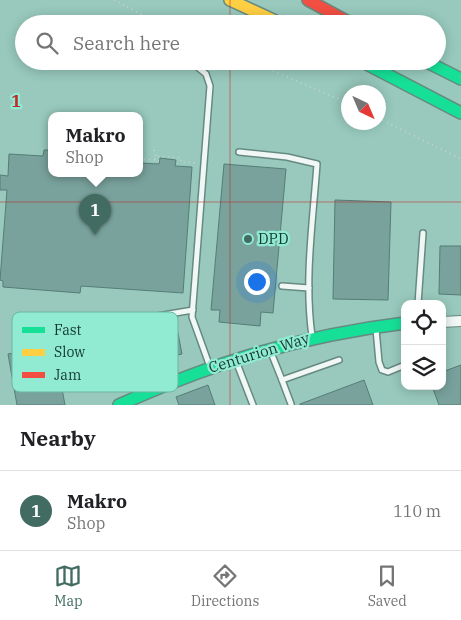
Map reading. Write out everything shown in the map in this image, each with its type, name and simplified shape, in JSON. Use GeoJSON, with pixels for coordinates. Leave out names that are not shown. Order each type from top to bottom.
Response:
{"type":"FeatureCollection","features":[{"type":"Feature","properties":{"kind":"main road"},"geometry":{"type":"LineString","coordinates":[[230,0],[262,15]]}},
{"type":"Feature","properties":{"kind":"main road"},"geometry":{"type":"LineString","coordinates":[[251,0],[277,15]]}},
{"type":"Feature","properties":{"kind":"main road"},"geometry":{"type":"LineString","coordinates":[[308,0],[336,15]]}},
{"type":"Feature","properties":{"kind":"main road"},"geometry":{"type":"LineString","coordinates":[[378,70],[461,113]]}},
{"type":"Feature","properties":{"kind":"main road"},"geometry":{"type":"LineString","coordinates":[[443,70],[461,79]]}},
{"type":"Feature","properties":{"kind":"main road","name":"Centurion Way"},"geometry":{"type":"LineString","coordinates":[[178,382],[210,367],[269,347],[312,336],[401,323]]}},
{"type":"Feature","properties":{"kind":"main road","name":"Centurion Way"},"geometry":{"type":"LineString","coordinates":[[120,405],[155,392]]}},
{"type":"Feature","properties":{"kind":"street"},"geometry":{"type":"LineString","coordinates":[[446,322],[461,321]]}},
{"type":"Feature","properties":{"kind":"lane"},"geometry":{"type":"LineString","coordinates":[[201,70],[206,74],[210,86],[192,317],[210,367]]}},
{"type":"Feature","properties":{"kind":"lane"},"geometry":{"type":"LineString","coordinates":[[239,152],[287,157],[317,164],[309,288],[312,336]]}},
{"type":"Feature","properties":{"kind":"lane"},"geometry":{"type":"LineString","coordinates":[[418,300],[423,232]]}},
{"type":"Feature","properties":{"kind":"lane"},"geometry":{"type":"LineString","coordinates":[[282,286],[309,288]]}},
{"type":"Feature","properties":{"kind":"lane"},"geometry":{"type":"LineString","coordinates":[[178,313],[193,310]]}},
{"type":"Feature","properties":{"kind":"lane"},"geometry":{"type":"LineString","coordinates":[[375,326],[379,362],[382,370],[388,372],[401,367]]}},
{"type":"Feature","properties":{"kind":"lane"},"geometry":{"type":"LineString","coordinates":[[269,347],[291,404]]}},
{"type":"Feature","properties":{"kind":"lane"},"geometry":{"type":"LineString","coordinates":[[234,358],[253,405]]}},
{"type":"Feature","properties":{"kind":"lane"},"geometry":{"type":"LineString","coordinates":[[282,380],[339,360]]}},
{"type":"Feature","properties":{"kind":"path"},"geometry":{"type":"LineString","coordinates":[[114,0],[143,15]]}},
{"type":"Feature","properties":{"kind":"path"},"geometry":{"type":"LineString","coordinates":[[271,70],[341,100]]}},
{"type":"Feature","properties":{"kind":"path"},"geometry":{"type":"LineString","coordinates":[[386,122],[461,159]]}},
{"type":"Feature","properties":{"kind":"path"},"geometry":{"type":"LineString","coordinates":[[154,150],[155,160]]}},
{"type":"Feature","properties":{"kind":"path"},"geometry":{"type":"LineString","coordinates":[[156,156],[181,158],[181,162],[203,164]]}},
{"type":"Feature","properties":{"kind":"path"},"geometry":{"type":"LineString","coordinates":[[143,159],[159,161]]}},
{"type":"Feature","properties":{"kind":"building"},"geometry":{"type":"Polygon","coordinates":[[[44,150],[48,150],[48,177],[143,177],[143,163],[159,164],[160,158],[176,160],[175,166],[192,167],[183,293],[81,286],[80,293],[3,287],[3,281],[0,280],[7,190],[0,190],[0,175],[8,176],[9,154],[43,156],[44,150]]]}},
{"type":"Feature","properties":{"kind":"building","name":"DPD"},"geometry":{"type":"Polygon","coordinates":[[[224,164],[286,169],[273,313],[261,312],[260,326],[219,322],[220,310],[211,310],[224,164]]]}},
{"type":"Feature","properties":{"kind":"building"},"geometry":{"type":"Polygon","coordinates":[[[335,200],[391,202],[388,300],[333,299],[335,200]]]}},
{"type":"Feature","properties":{"kind":"building"},"geometry":{"type":"Polygon","coordinates":[[[440,246],[461,246],[461,295],[439,294],[440,246]]]}},
{"type":"Feature","properties":{"kind":"building"},"geometry":{"type":"Polygon","coordinates":[[[178,333],[182,354],[178,355],[178,333]]]}},
{"type":"Feature","properties":{"kind":"building"},"geometry":{"type":"Polygon","coordinates":[[[12,353],[12,377],[8,354],[12,353]]]}},
{"type":"Feature","properties":{"kind":"building"},"geometry":{"type":"Polygon","coordinates":[[[461,365],[461,405],[439,405],[433,390],[446,390],[446,371],[461,365]]]}},
{"type":"Feature","properties":{"kind":"building"},"geometry":{"type":"Polygon","coordinates":[[[364,380],[373,405],[300,405],[300,404],[364,380]]]}},
{"type":"Feature","properties":{"kind":"building"},"geometry":{"type":"Polygon","coordinates":[[[208,385],[215,405],[179,405],[176,397],[208,385]]]}},
{"type":"Feature","properties":{"kind":"building"},"geometry":{"type":"Polygon","coordinates":[[[15,392],[63,392],[65,405],[17,405],[15,392]]]}},
{"type":"Feature","properties":{"kind":"traffic: fast"},"geometry":{"type":"LineString","coordinates":[[378,70],[461,113]]}},
{"type":"Feature","properties":{"kind":"traffic: fast"},"geometry":{"type":"LineString","coordinates":[[443,70],[461,79]]}},
{"type":"Feature","properties":{"kind":"traffic: fast"},"geometry":{"type":"LineString","coordinates":[[178,381],[224,364],[294,343],[367,328],[401,324]]}},
{"type":"Feature","properties":{"kind":"traffic: fast"},"geometry":{"type":"LineString","coordinates":[[119,405],[150,392]]}},
{"type":"Feature","properties":{"kind":"traffic: slow"},"geometry":{"type":"LineString","coordinates":[[230,0],[262,15]]}},
{"type":"Feature","properties":{"kind":"traffic: jam"},"geometry":{"type":"LineString","coordinates":[[308,0],[336,15]]}},
{"type":"Feature","properties":{"kind":"place","name":"Makro"},"geometry":{"type":"Point","coordinates":[95,235]}},
{"type":"Feature","properties":{"kind":"place","name":"DPD"},"geometry":{"type":"Point","coordinates":[248,239]}}]}
